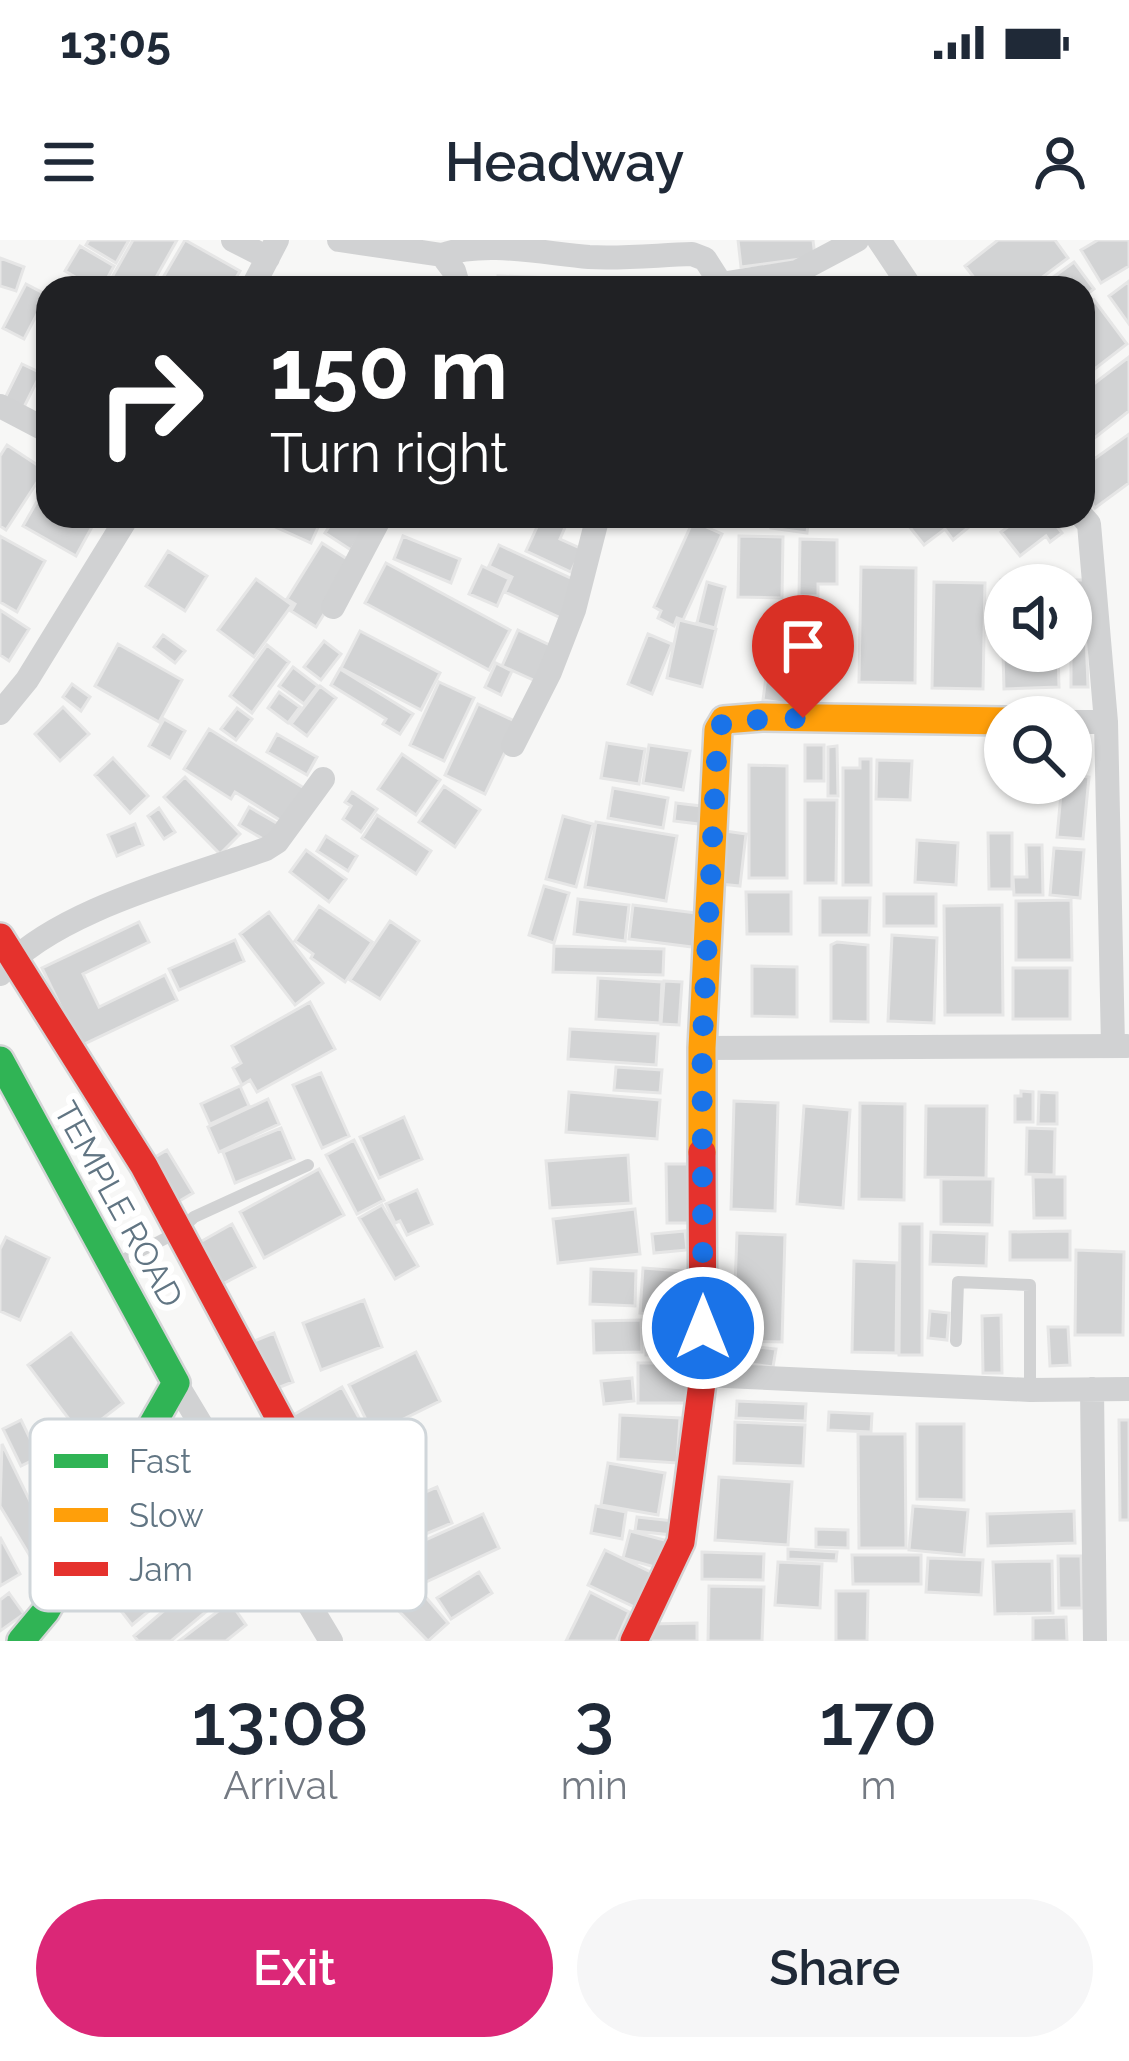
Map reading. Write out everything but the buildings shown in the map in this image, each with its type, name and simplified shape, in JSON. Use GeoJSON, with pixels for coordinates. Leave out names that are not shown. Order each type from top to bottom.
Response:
{"type":"FeatureCollection","features":[{"type":"Feature","properties":{"kind":"street"},"geometry":{"type":"LineString","coordinates":[[233,240],[272,249],[258,276]]}},
{"type":"Feature","properties":{"kind":"street"},"geometry":{"type":"LineString","coordinates":[[339,240],[442,255],[456,247],[485,244],[591,257],[692,254],[705,259],[716,276]]}},
{"type":"Feature","properties":{"kind":"street"},"geometry":{"type":"LineString","coordinates":[[772,276],[878,247],[901,276]]}},
{"type":"Feature","properties":{"kind":"street"},"geometry":{"type":"LineString","coordinates":[[442,255],[455,276]]}},
{"type":"Feature","properties":{"kind":"street"},"geometry":{"type":"LineString","coordinates":[[0,406],[36,425]]}},
{"type":"Feature","properties":{"kind":"street"},"geometry":{"type":"LineString","coordinates":[[0,713],[26,680],[121,528]]}},
{"type":"Feature","properties":{"kind":"street"},"geometry":{"type":"LineString","coordinates":[[334,607],[375,528]]}},
{"type":"Feature","properties":{"kind":"street"},"geometry":{"type":"LineString","coordinates":[[513,745],[550,672],[574,610],[595,528]]}},
{"type":"Feature","properties":{"kind":"street"},"geometry":{"type":"LineString","coordinates":[[702,1048],[1121,1046],[1106,722],[1086,528]]}},
{"type":"Feature","properties":{"kind":"street"},"geometry":{"type":"LineString","coordinates":[[634,1641],[681,1542],[703,1375],[702,1048],[718,730],[724,721],[763,717],[984,721]]}},
{"type":"Feature","properties":{"kind":"street"},"geometry":{"type":"LineString","coordinates":[[1092,722],[1106,722]]}},
{"type":"Feature","properties":{"kind":"street"},"geometry":{"type":"LineString","coordinates":[[278,1419],[144,1166],[4,957],[73,920],[266,849],[277,842],[323,779]]}},
{"type":"Feature","properties":{"kind":"street","name":"TEMPLE ROAD"},"geometry":{"type":"LineString","coordinates":[[0,1060],[176,1383]]}},
{"type":"Feature","properties":{"kind":"street"},"geometry":{"type":"LineString","coordinates":[[703,1375],[1030,1390],[1129,1389]]}},
{"type":"Feature","properties":{"kind":"street"},"geometry":{"type":"LineString","coordinates":[[155,1419],[176,1383],[198,1419]]}},
{"type":"Feature","properties":{"kind":"street"},"geometry":{"type":"LineString","coordinates":[[1092,1388],[1095,1641]]}},
{"type":"Feature","properties":{"kind":"street"},"geometry":{"type":"LineString","coordinates":[[21,1641],[46,1611]]}},
{"type":"Feature","properties":{"kind":"street"},"geometry":{"type":"LineString","coordinates":[[313,1611],[331,1641]]}},
{"type":"Feature","properties":{"kind":"lane"},"geometry":{"type":"LineString","coordinates":[[111,1266],[178,1232],[194,1217],[308,1165]]}},
{"type":"Feature","properties":{"kind":"lane"},"geometry":{"type":"LineString","coordinates":[[956,1341],[958,1282],[1030,1285],[1030,1390]]}},
{"type":"Feature","properties":{"kind":"traffic: fast"},"geometry":{"type":"LineString","coordinates":[[0,1060],[176,1383],[155,1419]]}},
{"type":"Feature","properties":{"kind":"traffic: fast"},"geometry":{"type":"LineString","coordinates":[[21,1641],[46,1611]]}},
{"type":"Feature","properties":{"kind":"traffic: slow"},"geometry":{"type":"LineString","coordinates":[[702,1152],[702,1048],[718,730],[724,720],[984,721]]}},
{"type":"Feature","properties":{"kind":"traffic: jam"},"geometry":{"type":"LineString","coordinates":[[0,937],[144,1166],[280,1419]]}},
{"type":"Feature","properties":{"kind":"traffic: jam"},"geometry":{"type":"LineString","coordinates":[[634,1641],[681,1542],[703,1375],[702,1152]]}},
{"type":"Feature","properties":{"kind":"route"},"geometry":{"type":"LineString","coordinates":[[703,1328],[702,1048],[718,730],[724,721],[803,718]]}}]}
